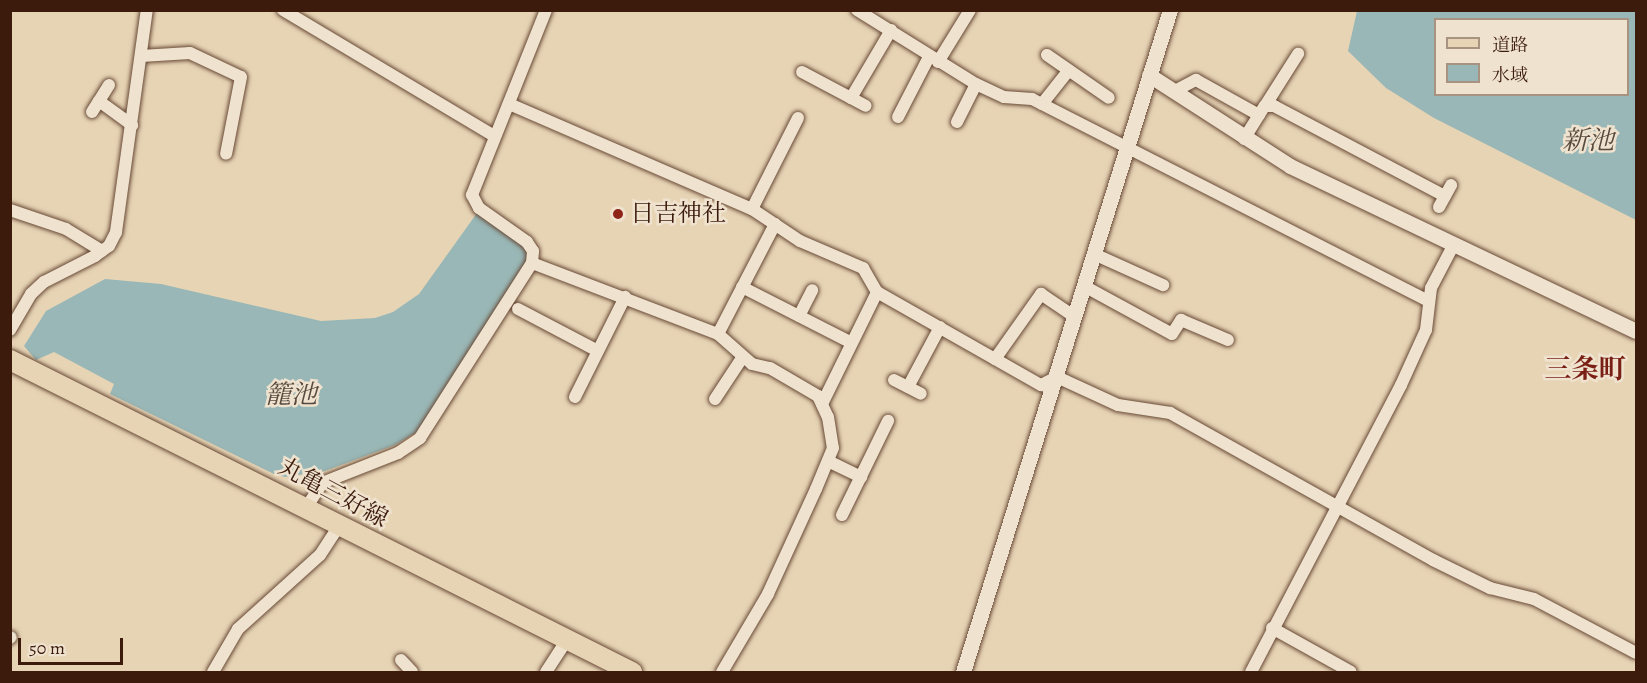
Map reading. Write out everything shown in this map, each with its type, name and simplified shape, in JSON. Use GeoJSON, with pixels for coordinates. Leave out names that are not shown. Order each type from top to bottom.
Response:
{"type":"FeatureCollection","features":[{"type":"Feature","properties":{"kind":"main road","name":"丸亀三好線"},"geometry":{"type":"LineString","coordinates":[[10,360],[632,672]]}},
{"type":"Feature","properties":{"kind":"street"},"geometry":{"type":"LineString","coordinates":[[10,330],[31,294],[44,282],[102,251],[116,231],[147,10]]}},
{"type":"Feature","properties":{"kind":"street"},"geometry":{"type":"LineString","coordinates":[[283,10],[494,136]]}},
{"type":"Feature","properties":{"kind":"street"},"geometry":{"type":"LineString","coordinates":[[306,508],[322,483],[398,453],[420,438],[532,263],[532,251],[527,242],[479,208],[472,195],[546,10]]}},
{"type":"Feature","properties":{"kind":"street"},"geometry":{"type":"LineString","coordinates":[[857,10],[976,84],[1004,97],[1032,99],[1428,301]]}},
{"type":"Feature","properties":{"kind":"street"},"geometry":{"type":"LineString","coordinates":[[898,117],[934,59],[970,10]]}},
{"type":"Feature","properties":{"kind":"street"},"geometry":{"type":"LineString","coordinates":[[963,672],[1170,10]]}},
{"type":"Feature","properties":{"kind":"street"},"geometry":{"type":"LineString","coordinates":[[851,98],[891,30]]}},
{"type":"Feature","properties":{"kind":"street"},"geometry":{"type":"LineString","coordinates":[[141,56],[190,53],[241,77],[226,154]]}},
{"type":"Feature","properties":{"kind":"street"},"geometry":{"type":"LineString","coordinates":[[1244,139],[1298,54]]}},
{"type":"Feature","properties":{"kind":"street"},"geometry":{"type":"LineString","coordinates":[[1047,55],[1109,98]]}},
{"type":"Feature","properties":{"kind":"street"},"geometry":{"type":"LineString","coordinates":[[1042,105],[1069,70]]}},
{"type":"Feature","properties":{"kind":"street"},"geometry":{"type":"LineString","coordinates":[[802,72],[866,106]]}},
{"type":"Feature","properties":{"kind":"street"},"geometry":{"type":"LineString","coordinates":[[1149,75],[1244,139],[1290,166],[1636,331]]}},
{"type":"Feature","properties":{"kind":"street"},"geometry":{"type":"LineString","coordinates":[[1173,92],[1196,80],[1262,110],[1274,106],[1445,196]]}},
{"type":"Feature","properties":{"kind":"street"},"geometry":{"type":"LineString","coordinates":[[957,122],[976,84]]}},
{"type":"Feature","properties":{"kind":"street"},"geometry":{"type":"LineString","coordinates":[[109,86],[95,106],[132,125]]}},
{"type":"Feature","properties":{"kind":"street"},"geometry":{"type":"LineString","coordinates":[[510,104],[752,209],[800,241],[863,268],[878,292],[1041,385],[1057,377]]}},
{"type":"Feature","properties":{"kind":"street"},"geometry":{"type":"LineString","coordinates":[[752,209],[780,168],[798,118]]}},
{"type":"Feature","properties":{"kind":"street"},"geometry":{"type":"LineString","coordinates":[[10,210],[66,229],[102,251]]}},
{"type":"Feature","properties":{"kind":"street"},"geometry":{"type":"LineString","coordinates":[[718,334],[775,224]]}},
{"type":"Feature","properties":{"kind":"street"},"geometry":{"type":"LineString","coordinates":[[1251,672],[1335,506],[1401,385],[1426,330],[1428,301],[1454,244]]}},
{"type":"Feature","properties":{"kind":"street"},"geometry":{"type":"LineString","coordinates":[[1094,254],[1163,285]]}},
{"type":"Feature","properties":{"kind":"street"},"geometry":{"type":"LineString","coordinates":[[532,263],[718,334],[742,358],[794,380],[818,396],[822,404],[833,448],[768,594],[722,672]]}},
{"type":"Feature","properties":{"kind":"street"},"geometry":{"type":"LineString","coordinates":[[1084,286],[1172,334],[1181,320],[1228,340]]}},
{"type":"Feature","properties":{"kind":"street"},"geometry":{"type":"LineString","coordinates":[[742,287],[852,343]]}},
{"type":"Feature","properties":{"kind":"street"},"geometry":{"type":"LineString","coordinates":[[799,316],[812,290]]}},
{"type":"Feature","properties":{"kind":"street"},"geometry":{"type":"LineString","coordinates":[[822,404],[878,292]]}},
{"type":"Feature","properties":{"kind":"street"},"geometry":{"type":"LineString","coordinates":[[996,359],[1041,294],[1076,316]]}},
{"type":"Feature","properties":{"kind":"street"},"geometry":{"type":"LineString","coordinates":[[575,397],[626,297]]}},
{"type":"Feature","properties":{"kind":"street"},"geometry":{"type":"LineString","coordinates":[[518,309],[598,351]]}},
{"type":"Feature","properties":{"kind":"street"},"geometry":{"type":"LineString","coordinates":[[908,387],[940,327]]}},
{"type":"Feature","properties":{"kind":"street"},"geometry":{"type":"LineString","coordinates":[[715,399],[742,358]]}},
{"type":"Feature","properties":{"kind":"street"},"geometry":{"type":"LineString","coordinates":[[1057,377],[1118,405],[1170,413],[1335,506],[1490,588],[1534,599],[1636,653]]}},
{"type":"Feature","properties":{"kind":"street"},"geometry":{"type":"LineString","coordinates":[[894,380],[921,394]]}},
{"type":"Feature","properties":{"kind":"street"},"geometry":{"type":"LineString","coordinates":[[842,515],[888,421]]}},
{"type":"Feature","properties":{"kind":"street"},"geometry":{"type":"LineString","coordinates":[[828,461],[861,477]]}},
{"type":"Feature","properties":{"kind":"street"},"geometry":{"type":"LineString","coordinates":[[213,672],[238,629],[320,555],[339,526]]}},
{"type":"Feature","properties":{"kind":"street"},"geometry":{"type":"LineString","coordinates":[[1272,628],[1351,672]]}},
{"type":"Feature","properties":{"kind":"street"},"geometry":{"type":"LineString","coordinates":[[546,672],[567,640]]}},
{"type":"Feature","properties":{"kind":"street"},"geometry":{"type":"LineString","coordinates":[[401,660],[412,672]]}},
{"type":"Feature","properties":{"kind":"water","name":"新池"},"geometry":{"type":"Polygon","coordinates":[[[1357,11],[1636,11],[1636,220],[1434,118],[1386,88],[1348,51],[1357,11]]]}},
{"type":"Feature","properties":{"kind":"water","name":"籠池"},"geometry":{"type":"Polygon","coordinates":[[[477,213],[526,244],[528,260],[418,431],[395,445],[325,471],[285,477],[274,474],[110,394],[114,384],[54,352],[36,360],[24,346],[46,311],[105,279],[161,284],[321,321],[375,318],[393,312],[419,294],[477,213]]]}},
{"type":"Feature","properties":{"kind":"place","name":"日吉神社"},"geometry":{"type":"Point","coordinates":[618,214]}},
{"type":"Feature","properties":{"kind":"district","name":"三条町"},"geometry":{"type":"Point","coordinates":[1585,370]}}]}
